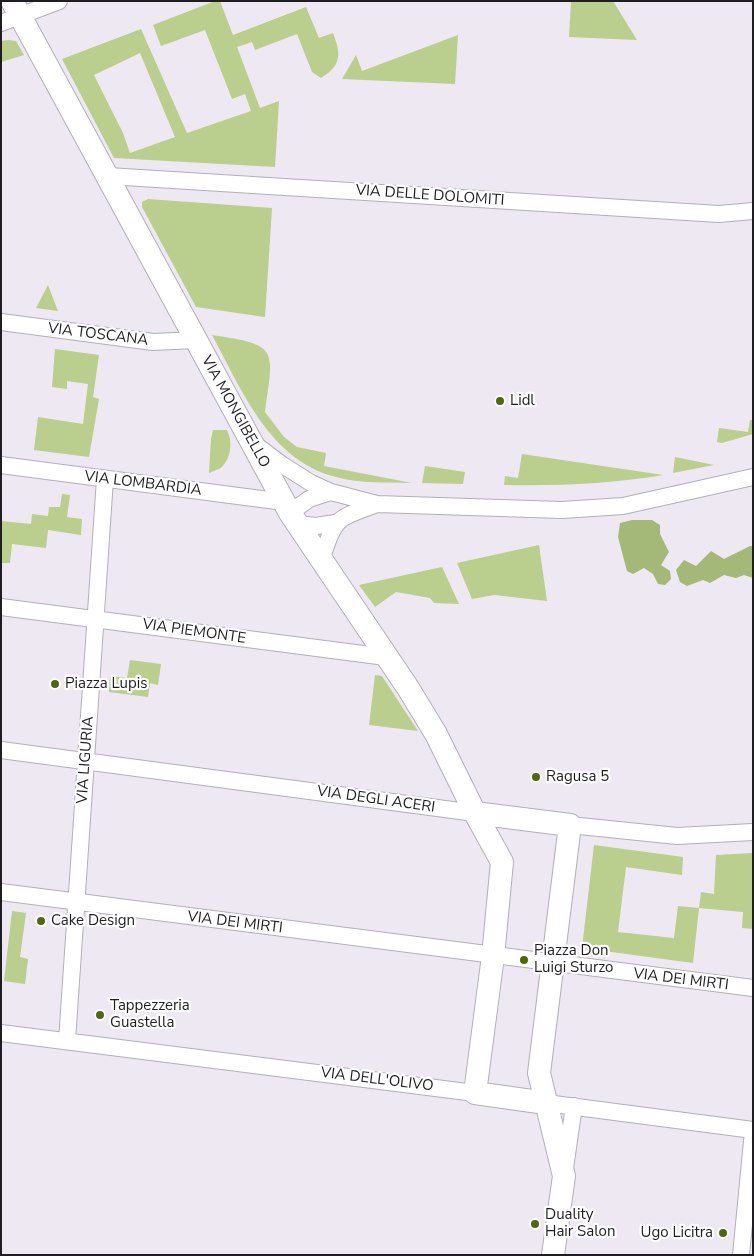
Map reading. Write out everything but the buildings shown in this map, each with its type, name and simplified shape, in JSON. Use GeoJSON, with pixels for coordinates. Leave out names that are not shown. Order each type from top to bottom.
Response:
{"type":"FeatureCollection","features":[{"type":"Feature","properties":{"kind":"street"},"geometry":{"type":"LineString","coordinates":[[11,13],[59,1]]}},
{"type":"Feature","properties":{"kind":"street","name":"VIA MONGIBELLO"},"geometry":{"type":"LineString","coordinates":[[11,13],[108,176],[290,513],[436,734],[475,813],[502,862]]}},
{"type":"Feature","properties":{"kind":"street","name":"VIA DELLE DOLOMITI"},"geometry":{"type":"LineString","coordinates":[[108,176],[719,214],[753,211]]}},
{"type":"Feature","properties":{"kind":"street","name":"VIA TOSCANA"},"geometry":{"type":"LineString","coordinates":[[1,322],[153,342],[196,340]]}},
{"type":"Feature","properties":{"kind":"street"},"geometry":{"type":"LineString","coordinates":[[251,442],[311,483],[331,492],[377,504],[555,510],[623,506],[717,487],[753,477]]}},
{"type":"Feature","properties":{"kind":"street","name":"VIA LOMBARDIA"},"geometry":{"type":"LineString","coordinates":[[1,466],[105,479],[290,513],[316,526],[335,523]]}},
{"type":"Feature","properties":{"kind":"street","name":"VIA LIGURIA"},"geometry":{"type":"LineString","coordinates":[[67,1041],[105,479]]}},
{"type":"Feature","properties":{"kind":"street"},"geometry":{"type":"LineString","coordinates":[[290,513],[309,499],[331,492]]}},
{"type":"Feature","properties":{"kind":"street"},"geometry":{"type":"LineString","coordinates":[[321,560],[335,523],[345,516],[377,504]]}},
{"type":"Feature","properties":{"kind":"street","name":"VIA PIEMONTE"},"geometry":{"type":"LineString","coordinates":[[1,607],[386,657]]}},
{"type":"Feature","properties":{"kind":"street","name":"VIA DEGLI ACERI"},"geometry":{"type":"LineString","coordinates":[[1,750],[508,818],[677,836],[753,832]]}},
{"type":"Feature","properties":{"kind":"street"},"geometry":{"type":"LineString","coordinates":[[475,1093],[493,956],[508,818]]}},
{"type":"Feature","properties":{"kind":"street"},"geometry":{"type":"LineString","coordinates":[[564,1176],[539,1073],[570,824]]}},
{"type":"Feature","properties":{"kind":"street","name":"VIA DEI MIRTI"},"geometry":{"type":"LineString","coordinates":[[1,892],[552,964],[753,988]]}},
{"type":"Feature","properties":{"kind":"street","name":"VIA DELL'OLIVO"},"geometry":{"type":"LineString","coordinates":[[1,1033],[546,1102],[753,1131]]}},
{"type":"Feature","properties":{"kind":"street"},"geometry":{"type":"LineString","coordinates":[[553,1255],[574,1106]]}},
{"type":"Feature","properties":{"kind":"street"},"geometry":{"type":"LineString","coordinates":[[741,1255],[753,1131]]}},
{"type":"Feature","properties":{"kind":"green space"},"geometry":{"type":"Polygon","coordinates":[[[215,1],[220,1],[233,35],[306,7],[319,38],[333,33],[338,58],[333,68],[321,78],[312,72],[297,34],[255,50],[252,42],[237,47],[260,108],[279,101],[275,167],[114,158],[62,59],[141,29],[187,133],[251,111],[245,94],[232,99],[205,30],[161,46],[153,25],[215,1]],[[140,53],[94,75],[123,133],[130,153],[175,137],[140,53]]]}},
{"type":"Feature","properties":{"kind":"green space"},"geometry":{"type":"Polygon","coordinates":[[[571,1],[613,1],[637,40],[569,37],[571,1]]]}},
{"type":"Feature","properties":{"kind":"green space"},"geometry":{"type":"Polygon","coordinates":[[[458,35],[455,84],[342,79],[356,55],[362,71],[458,35]]]}},
{"type":"Feature","properties":{"kind":"green space"},"geometry":{"type":"Polygon","coordinates":[[[1,41],[16,41],[24,55],[1,62],[1,41]]]}},
{"type":"Feature","properties":{"kind":"green space"},"geometry":{"type":"Polygon","coordinates":[[[148,199],[272,208],[265,317],[196,307],[142,207],[142,202],[148,199]]]}},
{"type":"Feature","properties":{"kind":"green space"},"geometry":{"type":"Polygon","coordinates":[[[48,285],[58,311],[36,308],[48,285]]]}},
{"type":"Feature","properties":{"kind":"green space"},"geometry":{"type":"Polygon","coordinates":[[[212,335],[250,342],[261,347],[267,353],[270,362],[270,374],[265,412],[284,437],[297,447],[326,453],[324,466],[412,483],[364,482],[336,477],[313,468],[293,455],[275,439],[260,420],[212,335]]]}},
{"type":"Feature","properties":{"kind":"green space"},"geometry":{"type":"Polygon","coordinates":[[[55,349],[99,355],[93,397],[99,399],[89,457],[34,450],[38,417],[83,424],[88,384],[67,381],[67,389],[52,387],[55,349]]]}},
{"type":"Feature","properties":{"kind":"green space"},"geometry":{"type":"Polygon","coordinates":[[[750,420],[753,420],[753,434],[722,443],[717,442],[719,428],[748,432],[750,420]]]}},
{"type":"Feature","properties":{"kind":"green space"},"geometry":{"type":"Polygon","coordinates":[[[213,430],[227,430],[230,450],[227,460],[221,468],[209,473],[211,439],[213,430]]]}},
{"type":"Feature","properties":{"kind":"green space"},"geometry":{"type":"Polygon","coordinates":[[[522,454],[663,475],[584,484],[504,485],[505,476],[518,478],[522,454]]]}},
{"type":"Feature","properties":{"kind":"green space"},"geometry":{"type":"Polygon","coordinates":[[[675,457],[714,465],[673,473],[675,457]]]}},
{"type":"Feature","properties":{"kind":"green space"},"geometry":{"type":"Polygon","coordinates":[[[425,466],[465,472],[463,484],[422,483],[425,466]]]}},
{"type":"Feature","properties":{"kind":"green space"},"geometry":{"type":"Polygon","coordinates":[[[62,494],[70,495],[67,517],[82,519],[81,535],[48,530],[46,548],[12,544],[10,563],[1,563],[1,521],[31,524],[32,514],[48,516],[49,507],[60,507],[62,494]]]}},
{"type":"Feature","properties":{"kind":"green space"},"geometry":{"type":"Polygon","coordinates":[[[632,520],[652,520],[660,525],[660,534],[669,552],[661,565],[670,571],[671,579],[665,585],[658,584],[653,574],[644,568],[633,574],[627,571],[618,537],[620,523],[632,520]]]}},
{"type":"Feature","properties":{"kind":"green space"},"geometry":{"type":"Polygon","coordinates":[[[539,545],[547,601],[494,595],[472,599],[457,563],[539,545]]]}},
{"type":"Feature","properties":{"kind":"green space"},"geometry":{"type":"Polygon","coordinates":[[[753,546],[753,578],[744,575],[736,578],[724,575],[710,583],[703,580],[687,586],[680,582],[676,570],[684,560],[696,566],[711,551],[724,559],[753,546]]]}},
{"type":"Feature","properties":{"kind":"green space"},"geometry":{"type":"Polygon","coordinates":[[[442,567],[459,604],[434,603],[430,598],[396,592],[375,607],[359,585],[442,567]]]}},
{"type":"Feature","properties":{"kind":"green space"},"geometry":{"type":"Polygon","coordinates":[[[130,660],[161,664],[158,685],[150,683],[148,697],[109,692],[110,676],[127,678],[130,660]]]}},
{"type":"Feature","properties":{"kind":"green space"},"geometry":{"type":"Polygon","coordinates":[[[375,675],[382,676],[418,731],[369,725],[375,675]]]}},
{"type":"Feature","properties":{"kind":"green space"},"geometry":{"type":"Polygon","coordinates":[[[594,845],[683,857],[682,875],[626,867],[618,932],[674,938],[678,906],[699,908],[693,963],[582,948],[594,845]]]}},
{"type":"Feature","properties":{"kind":"green space"},"geometry":{"type":"Polygon","coordinates":[[[753,853],[753,929],[742,928],[743,912],[699,908],[701,892],[714,894],[716,855],[753,853]]]}},
{"type":"Feature","properties":{"kind":"green space"},"geometry":{"type":"Polygon","coordinates":[[[12,911],[26,913],[20,957],[28,959],[25,984],[4,981],[12,911]]]}},
{"type":"Feature","properties":{"kind":"place","name":"Lidl"},"geometry":{"type":"Point","coordinates":[500,401]}},
{"type":"Feature","properties":{"kind":"place","name":"Piazza Lupis"},"geometry":{"type":"Point","coordinates":[55,684]}},
{"type":"Feature","properties":{"kind":"place","name":"Ragusa 5"},"geometry":{"type":"Point","coordinates":[536,777]}},
{"type":"Feature","properties":{"kind":"place","name":"Cake Design"},"geometry":{"type":"Point","coordinates":[41,921]}},
{"type":"Feature","properties":{"kind":"place","name":"Piazza Don Luigi Sturzo"},"geometry":{"type":"Point","coordinates":[524,960]}},
{"type":"Feature","properties":{"kind":"place","name":"Tappezzeria Guastella"},"geometry":{"type":"Point","coordinates":[100,1015]}},
{"type":"Feature","properties":{"kind":"place","name":"Duality Hair Salon"},"geometry":{"type":"Point","coordinates":[535,1224]}},
{"type":"Feature","properties":{"kind":"place","name":"Ugo Licitra"},"geometry":{"type":"Point","coordinates":[723,1233]}}]}
